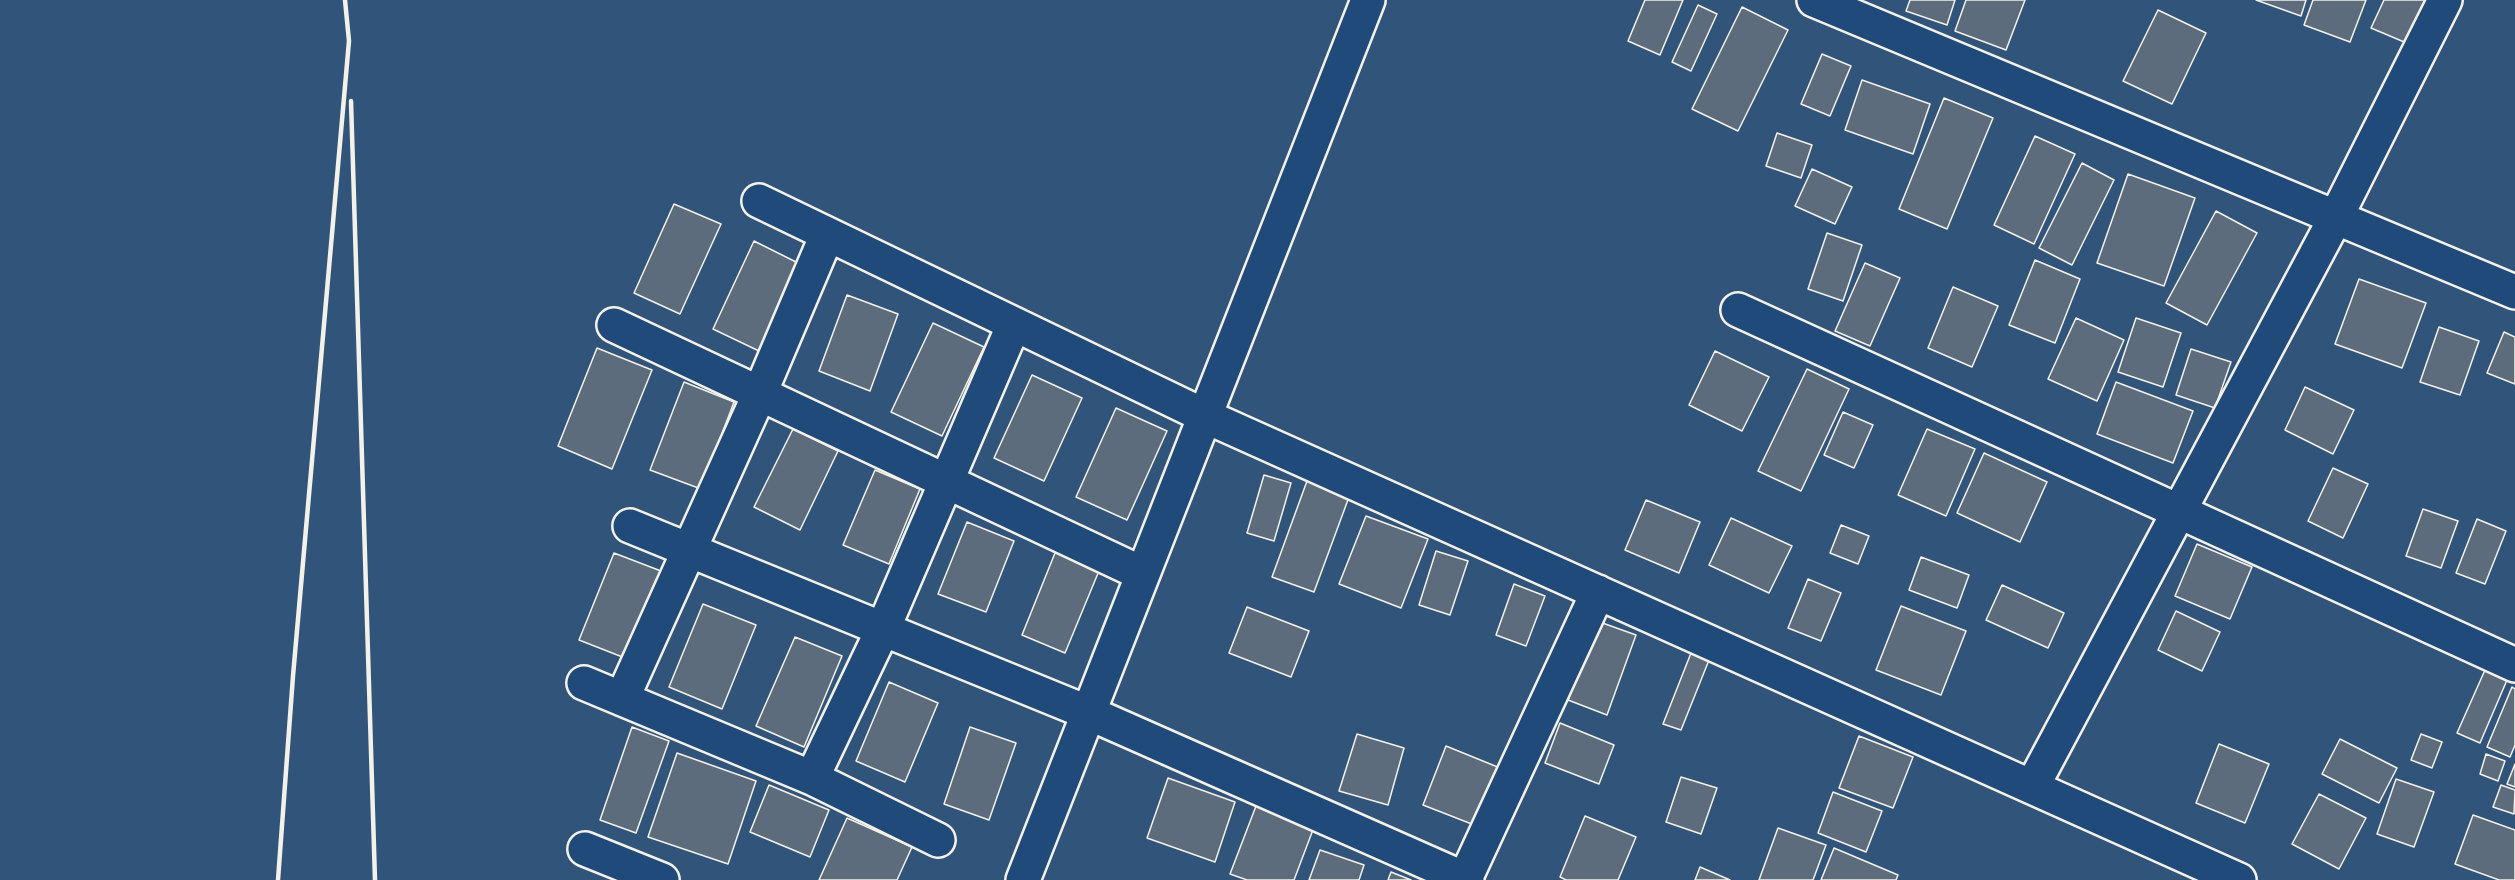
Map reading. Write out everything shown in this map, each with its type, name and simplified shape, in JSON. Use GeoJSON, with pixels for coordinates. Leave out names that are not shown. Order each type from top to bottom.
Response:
{"type":"FeatureCollection","features":[{"type":"Feature","properties":{"kind":"street"},"geometry":{"type":"LineString","coordinates":[[1023,880],[1368,0]]}},
{"type":"Feature","properties":{"kind":"street"},"geometry":{"type":"LineString","coordinates":[[1814,0],[2515,292]]}},
{"type":"Feature","properties":{"kind":"street"},"geometry":{"type":"LineString","coordinates":[[2032,787],[2336,217],[2445,0]]}},
{"type":"Feature","properties":{"kind":"street"},"geometry":{"type":"LineString","coordinates":[[759,201],[1205,416],[2239,880]]}},
{"type":"Feature","properties":{"kind":"street"},"geometry":{"type":"LineString","coordinates":[[622,699],[690,551],[828,235]]}},
{"type":"Feature","properties":{"kind":"street"},"geometry":{"type":"LineString","coordinates":[[1738,310],[2515,665]]}},
{"type":"Feature","properties":{"kind":"street"},"geometry":{"type":"LineString","coordinates":[[812,778],[883,629],[1014,324]]}},
{"type":"Feature","properties":{"kind":"street"},"geometry":{"type":"LineString","coordinates":[[614,325],[1143,574]]}},
{"type":"Feature","properties":{"kind":"street"},"geometry":{"type":"LineString","coordinates":[[630,526],[1089,713],[1466,880],[1598,592]]}},
{"type":"Feature","properties":{"kind":"street"},"geometry":{"type":"LineString","coordinates":[[584,683],[812,778],[938,840]]}},
{"type":"Feature","properties":{"kind":"street"},"geometry":{"type":"LineString","coordinates":[[585,849],[662,880]]}},
{"type":"Feature","properties":{"kind":"building"},"geometry":{"type":"Polygon","coordinates":[[[1645,0],[1683,0],[1660,55],[1628,41],[1645,0]]]}},
{"type":"Feature","properties":{"kind":"building"},"geometry":{"type":"Polygon","coordinates":[[[1910,0],[1955,0],[1947,25],[1906,11],[1910,0]]]}},
{"type":"Feature","properties":{"kind":"building"},"geometry":{"type":"Polygon","coordinates":[[[1966,0],[2025,0],[2006,50],[1955,31],[1966,0]]]}},
{"type":"Feature","properties":{"kind":"building"},"geometry":{"type":"Polygon","coordinates":[[[2256,0],[2306,0],[2301,16],[2256,0]]]}},
{"type":"Feature","properties":{"kind":"building"},"geometry":{"type":"Polygon","coordinates":[[[2313,0],[2366,0],[2350,42],[2304,25],[2313,0]]]}},
{"type":"Feature","properties":{"kind":"building"},"geometry":{"type":"Polygon","coordinates":[[[2384,0],[2437,0],[2416,47],[2371,28],[2384,0]]]}},
{"type":"Feature","properties":{"kind":"building"},"geometry":{"type":"Polygon","coordinates":[[[1698,5],[1717,14],[1691,71],[1672,62],[1698,5]]]}},
{"type":"Feature","properties":{"kind":"building"},"geometry":{"type":"Polygon","coordinates":[[[1742,7],[1788,30],[1738,131],[1692,109],[1742,7]]]}},
{"type":"Feature","properties":{"kind":"building"},"geometry":{"type":"Polygon","coordinates":[[[2158,10],[2206,33],[2172,104],[2123,81],[2158,10]]]}},
{"type":"Feature","properties":{"kind":"building"},"geometry":{"type":"Polygon","coordinates":[[[1822,54],[1851,66],[1830,116],[1801,104],[1822,54]]]}},
{"type":"Feature","properties":{"kind":"building"},"geometry":{"type":"Polygon","coordinates":[[[1862,80],[1930,104],[1913,154],[1845,130],[1862,80]]]}},
{"type":"Feature","properties":{"kind":"building"},"geometry":{"type":"Polygon","coordinates":[[[1944,98],[1993,118],[1947,229],[1899,209],[1944,98]]]}},
{"type":"Feature","properties":{"kind":"building"},"geometry":{"type":"Polygon","coordinates":[[[1777,133],[1812,145],[1801,178],[1766,166],[1777,133]]]}},
{"type":"Feature","properties":{"kind":"building"},"geometry":{"type":"Polygon","coordinates":[[[2035,136],[2075,154],[2034,244],[1994,225],[2035,136]]]}},
{"type":"Feature","properties":{"kind":"building"},"geometry":{"type":"Polygon","coordinates":[[[2082,163],[2114,180],[2072,265],[2039,248],[2082,163]]]}},
{"type":"Feature","properties":{"kind":"building"},"geometry":{"type":"Polygon","coordinates":[[[1812,169],[1852,187],[1835,224],[1795,206],[1812,169]]]}},
{"type":"Feature","properties":{"kind":"building"},"geometry":{"type":"Polygon","coordinates":[[[2128,174],[2195,198],[2164,286],[2097,263],[2128,174]]]}},
{"type":"Feature","properties":{"kind":"building"},"geometry":{"type":"Polygon","coordinates":[[[674,204],[721,224],[680,314],[634,293],[674,204]]]}},
{"type":"Feature","properties":{"kind":"building"},"geometry":{"type":"Polygon","coordinates":[[[2216,211],[2257,233],[2207,325],[2166,303],[2216,211]]]}},
{"type":"Feature","properties":{"kind":"building"},"geometry":{"type":"Polygon","coordinates":[[[1827,233],[1862,245],[1843,301],[1808,289],[1827,233]]]}},
{"type":"Feature","properties":{"kind":"building"},"geometry":{"type":"Polygon","coordinates":[[[754,241],[800,264],[759,351],[713,329],[754,241]]]}},
{"type":"Feature","properties":{"kind":"building"},"geometry":{"type":"Polygon","coordinates":[[[2035,260],[2080,279],[2055,343],[2009,325],[2035,260]]]}},
{"type":"Feature","properties":{"kind":"building"},"geometry":{"type":"Polygon","coordinates":[[[1865,263],[1900,278],[1870,346],[1835,331],[1865,263]]]}},
{"type":"Feature","properties":{"kind":"building"},"geometry":{"type":"Polygon","coordinates":[[[2359,279],[2426,303],[2402,368],[2335,344],[2359,279]]]}},
{"type":"Feature","properties":{"kind":"building"},"geometry":{"type":"Polygon","coordinates":[[[1953,287],[1998,306],[1972,367],[1928,348],[1953,287]]]}},
{"type":"Feature","properties":{"kind":"building"},"geometry":{"type":"Polygon","coordinates":[[[847,295],[898,314],[870,391],[819,371],[847,295]]]}},
{"type":"Feature","properties":{"kind":"building"},"geometry":{"type":"Polygon","coordinates":[[[2076,318],[2124,340],[2097,401],[2048,379],[2076,318]]]}},
{"type":"Feature","properties":{"kind":"building"},"geometry":{"type":"Polygon","coordinates":[[[2136,318],[2181,333],[2163,387],[2118,372],[2136,318]]]}},
{"type":"Feature","properties":{"kind":"building"},"geometry":{"type":"Polygon","coordinates":[[[933,323],[984,347],[942,436],[891,412],[933,323]]]}},
{"type":"Feature","properties":{"kind":"building"},"geometry":{"type":"Polygon","coordinates":[[[2439,327],[2479,341],[2460,395],[2420,382],[2439,327]]]}},
{"type":"Feature","properties":{"kind":"building"},"geometry":{"type":"Polygon","coordinates":[[[2504,332],[2515,337],[2515,384],[2487,373],[2504,332]]]}},
{"type":"Feature","properties":{"kind":"building"},"geometry":{"type":"Polygon","coordinates":[[[597,348],[652,370],[612,469],[558,446],[597,348]]]}},
{"type":"Feature","properties":{"kind":"building"},"geometry":{"type":"Polygon","coordinates":[[[2191,349],[2231,362],[2215,408],[2176,395],[2191,349]]]}},
{"type":"Feature","properties":{"kind":"building"},"geometry":{"type":"Polygon","coordinates":[[[1715,351],[1769,377],[1742,431],[1689,405],[1715,351]]]}},
{"type":"Feature","properties":{"kind":"building"},"geometry":{"type":"Polygon","coordinates":[[[1807,369],[1849,389],[1801,491],[1758,471],[1807,369]]]}},
{"type":"Feature","properties":{"kind":"building"},"geometry":{"type":"Polygon","coordinates":[[[1032,375],[1082,398],[1044,481],[994,458],[1032,375]]]}},
{"type":"Feature","properties":{"kind":"building"},"geometry":{"type":"Polygon","coordinates":[[[684,382],[734,402],[701,489],[650,470],[684,382]]]}},
{"type":"Feature","properties":{"kind":"building"},"geometry":{"type":"Polygon","coordinates":[[[2116,382],[2193,411],[2173,463],[2097,434],[2116,382]]]}},
{"type":"Feature","properties":{"kind":"building"},"geometry":{"type":"Polygon","coordinates":[[[2305,387],[2354,410],[2333,454],[2285,430],[2305,387]]]}},
{"type":"Feature","properties":{"kind":"building"},"geometry":{"type":"Polygon","coordinates":[[[1116,408],[1167,431],[1127,520],[1076,497],[1116,408]]]}},
{"type":"Feature","properties":{"kind":"building"},"geometry":{"type":"Polygon","coordinates":[[[1843,412],[1873,425],[1854,468],[1824,455],[1843,412]]]}},
{"type":"Feature","properties":{"kind":"building"},"geometry":{"type":"Polygon","coordinates":[[[793,429],[838,451],[800,530],[754,507],[793,429]]]}},
{"type":"Feature","properties":{"kind":"building"},"geometry":{"type":"Polygon","coordinates":[[[1927,429],[1975,449],[1946,516],[1898,495],[1927,429]]]}},
{"type":"Feature","properties":{"kind":"building"},"geometry":{"type":"Polygon","coordinates":[[[1984,453],[2047,482],[2020,542],[1957,513],[1984,453]]]}},
{"type":"Feature","properties":{"kind":"building"},"geometry":{"type":"Polygon","coordinates":[[[2333,468],[2368,484],[2343,538],[2308,521],[2333,468]]]}},
{"type":"Feature","properties":{"kind":"building"},"geometry":{"type":"Polygon","coordinates":[[[875,470],[920,489],[889,564],[843,545],[875,470]]]}},
{"type":"Feature","properties":{"kind":"building"},"geometry":{"type":"Polygon","coordinates":[[[1264,475],[1291,483],[1274,541],[1247,533],[1264,475]]]}},
{"type":"Feature","properties":{"kind":"building"},"geometry":{"type":"Polygon","coordinates":[[[1307,481],[1349,497],[1314,592],[1272,577],[1307,481]]]}},
{"type":"Feature","properties":{"kind":"building"},"geometry":{"type":"Polygon","coordinates":[[[1646,500],[1700,522],[1679,573],[1625,550],[1646,500]]]}},
{"type":"Feature","properties":{"kind":"building"},"geometry":{"type":"Polygon","coordinates":[[[2423,509],[2458,521],[2441,568],[2406,556],[2423,509]]]}},
{"type":"Feature","properties":{"kind":"building"},"geometry":{"type":"Polygon","coordinates":[[[1366,516],[1428,539],[1401,608],[1339,584],[1366,516]]]}},
{"type":"Feature","properties":{"kind":"building"},"geometry":{"type":"Polygon","coordinates":[[[1731,518],[1792,546],[1769,593],[1709,565],[1731,518]]]}},
{"type":"Feature","properties":{"kind":"building"},"geometry":{"type":"Polygon","coordinates":[[[2477,519],[2506,531],[2485,584],[2456,573],[2477,519]]]}},
{"type":"Feature","properties":{"kind":"building"},"geometry":{"type":"Polygon","coordinates":[[[967,522],[1014,541],[986,612],[938,594],[967,522]]]}},
{"type":"Feature","properties":{"kind":"building"},"geometry":{"type":"Polygon","coordinates":[[[1841,525],[1869,536],[1858,564],[1830,553],[1841,525]]]}},
{"type":"Feature","properties":{"kind":"building"},"geometry":{"type":"Polygon","coordinates":[[[2197,544],[2252,567],[2230,619],[2175,596],[2197,544]]]}},
{"type":"Feature","properties":{"kind":"building"},"geometry":{"type":"Polygon","coordinates":[[[1057,548],[1101,566],[1065,653],[1022,635],[1057,548]]]}},
{"type":"Feature","properties":{"kind":"building"},"geometry":{"type":"Polygon","coordinates":[[[1436,551],[1468,561],[1450,615],[1419,605],[1436,551]]]}},
{"type":"Feature","properties":{"kind":"building"},"geometry":{"type":"Polygon","coordinates":[[[614,553],[661,571],[625,658],[579,640],[614,553]]]}},
{"type":"Feature","properties":{"kind":"building"},"geometry":{"type":"Polygon","coordinates":[[[1921,557],[1969,575],[1957,608],[1909,590],[1921,557]]]}},
{"type":"Feature","properties":{"kind":"building"},"geometry":{"type":"Polygon","coordinates":[[[1808,579],[1841,593],[1821,641],[1788,628],[1808,579]]]}},
{"type":"Feature","properties":{"kind":"building"},"geometry":{"type":"Polygon","coordinates":[[[1514,584],[1545,596],[1526,646],[1496,635],[1514,584]]]}},
{"type":"Feature","properties":{"kind":"building"},"geometry":{"type":"Polygon","coordinates":[[[2002,585],[2064,613],[2048,648],[1986,620],[2002,585]]]}},
{"type":"Feature","properties":{"kind":"building"},"geometry":{"type":"Polygon","coordinates":[[[703,604],[756,625],[722,709],[669,687],[703,604]]]}},
{"type":"Feature","properties":{"kind":"building"},"geometry":{"type":"Polygon","coordinates":[[[1901,606],[1966,631],[1941,695],[1876,670],[1901,606]]]}},
{"type":"Feature","properties":{"kind":"building"},"geometry":{"type":"Polygon","coordinates":[[[1247,607],[1309,631],[1291,677],[1229,653],[1247,607]]]}},
{"type":"Feature","properties":{"kind":"building"},"geometry":{"type":"Polygon","coordinates":[[[2176,611],[2220,632],[2202,671],[2158,650],[2176,611]]]}},
{"type":"Feature","properties":{"kind":"building"},"geometry":{"type":"Polygon","coordinates":[[[1597,621],[1636,635],[1607,715],[1568,700],[1597,621]]]}},
{"type":"Feature","properties":{"kind":"building"},"geometry":{"type":"Polygon","coordinates":[[[795,637],[842,656],[804,747],[756,726],[795,637]]]}},
{"type":"Feature","properties":{"kind":"building"},"geometry":{"type":"Polygon","coordinates":[[[1691,653],[1709,660],[1681,730],[1663,724],[1691,653]]]}},
{"type":"Feature","properties":{"kind":"building"},"geometry":{"type":"Polygon","coordinates":[[[2485,670],[2507,680],[2480,743],[2457,733],[2485,670]]]}},
{"type":"Feature","properties":{"kind":"building"},"geometry":{"type":"Polygon","coordinates":[[[889,682],[938,703],[905,782],[856,761],[889,682]]]}},
{"type":"Feature","properties":{"kind":"building"},"geometry":{"type":"Polygon","coordinates":[[[2512,687],[2515,689],[2515,745],[2510,757],[2487,747],[2512,687]]]}},
{"type":"Feature","properties":{"kind":"building"},"geometry":{"type":"Polygon","coordinates":[[[1560,723],[1614,745],[1599,784],[1545,763],[1560,723]]]}},
{"type":"Feature","properties":{"kind":"building"},"geometry":{"type":"Polygon","coordinates":[[[632,727],[669,741],[636,833],[600,820],[632,727]]]}},
{"type":"Feature","properties":{"kind":"building"},"geometry":{"type":"Polygon","coordinates":[[[970,727],[1016,743],[989,820],[944,804],[970,727]]]}},
{"type":"Feature","properties":{"kind":"building"},"geometry":{"type":"Polygon","coordinates":[[[1357,734],[1404,748],[1388,805],[1339,791],[1357,734]]]}},
{"type":"Feature","properties":{"kind":"building"},"geometry":{"type":"Polygon","coordinates":[[[2421,734],[2442,742],[2432,768],[2411,760],[2421,734]]]}},
{"type":"Feature","properties":{"kind":"building"},"geometry":{"type":"Polygon","coordinates":[[[1859,736],[1913,757],[1893,808],[1839,788],[1859,736]]]}},
{"type":"Feature","properties":{"kind":"building"},"geometry":{"type":"Polygon","coordinates":[[[2340,739],[2397,768],[2379,803],[2322,774],[2340,739]]]}},
{"type":"Feature","properties":{"kind":"building"},"geometry":{"type":"Polygon","coordinates":[[[2219,744],[2269,764],[2245,823],[2196,803],[2219,744]]]}},
{"type":"Feature","properties":{"kind":"building"},"geometry":{"type":"Polygon","coordinates":[[[1446,746],[1505,770],[1482,828],[1423,805],[1446,746]]]}},
{"type":"Feature","properties":{"kind":"building"},"geometry":{"type":"Polygon","coordinates":[[[677,753],[756,781],[728,864],[648,837],[677,753]]]}},
{"type":"Feature","properties":{"kind":"building"},"geometry":{"type":"Polygon","coordinates":[[[2486,754],[2505,761],[2498,781],[2480,774],[2486,754]]]}},
{"type":"Feature","properties":{"kind":"building"},"geometry":{"type":"Polygon","coordinates":[[[2515,764],[2515,787],[2507,784],[2515,764]]]}},
{"type":"Feature","properties":{"kind":"building"},"geometry":{"type":"Polygon","coordinates":[[[1681,777],[1717,788],[1701,834],[1666,822],[1681,777]]]}},
{"type":"Feature","properties":{"kind":"building"},"geometry":{"type":"Polygon","coordinates":[[[1168,778],[1235,802],[1215,862],[1147,838],[1168,778]]]}},
{"type":"Feature","properties":{"kind":"building"},"geometry":{"type":"Polygon","coordinates":[[[2396,779],[2434,792],[2414,847],[2377,834],[2396,779]]]}},
{"type":"Feature","properties":{"kind":"building"},"geometry":{"type":"Polygon","coordinates":[[[769,785],[829,810],[810,857],[750,832],[769,785]]]}},
{"type":"Feature","properties":{"kind":"building"},"geometry":{"type":"Polygon","coordinates":[[[2501,785],[2515,790],[2514,814],[2493,807],[2501,785]]]}},
{"type":"Feature","properties":{"kind":"building"},"geometry":{"type":"Polygon","coordinates":[[[1833,792],[1882,811],[1866,852],[1818,833],[1833,792]]]}},
{"type":"Feature","properties":{"kind":"building"},"geometry":{"type":"Polygon","coordinates":[[[2319,794],[2366,818],[2339,869],[2292,844],[2319,794]]]}},
{"type":"Feature","properties":{"kind":"building"},"geometry":{"type":"Polygon","coordinates":[[[1256,806],[1314,827],[1294,880],[1247,880],[1230,874],[1256,806]]]}},
{"type":"Feature","properties":{"kind":"building"},"geometry":{"type":"Polygon","coordinates":[[[2473,815],[2515,830],[2515,880],[2499,880],[2455,864],[2473,815]]]}},
{"type":"Feature","properties":{"kind":"building"},"geometry":{"type":"Polygon","coordinates":[[[1585,816],[1636,837],[1618,880],[1566,880],[1560,877],[1585,816]]]}},
{"type":"Feature","properties":{"kind":"building"},"geometry":{"type":"Polygon","coordinates":[[[847,818],[912,847],[897,880],[819,880],[847,818]]]}},
{"type":"Feature","properties":{"kind":"building"},"geometry":{"type":"Polygon","coordinates":[[[1778,828],[1826,845],[1813,880],[1759,880],[1778,828]]]}},
{"type":"Feature","properties":{"kind":"building"},"geometry":{"type":"Polygon","coordinates":[[[1834,848],[1898,875],[1896,880],[1821,880],[1834,848]]]}},
{"type":"Feature","properties":{"kind":"building"},"geometry":{"type":"Polygon","coordinates":[[[1320,850],[1364,865],[1359,880],[1309,880],[1320,850]]]}},
{"type":"Feature","properties":{"kind":"building"},"geometry":{"type":"Polygon","coordinates":[[[1700,867],[1730,880],[1695,880],[1700,867]]]}},
{"type":"Feature","properties":{"kind":"building"},"geometry":{"type":"Polygon","coordinates":[[[1391,872],[1411,880],[1388,880],[1391,872]]]}},
{"type":"Feature","properties":{"kind":"railway"},"geometry":{"type":"LineString","coordinates":[[278,880],[293,676],[349,41],[345,0]]}},
{"type":"Feature","properties":{"kind":"railway"},"geometry":{"type":"LineString","coordinates":[[351,101],[375,880]]}}]}
